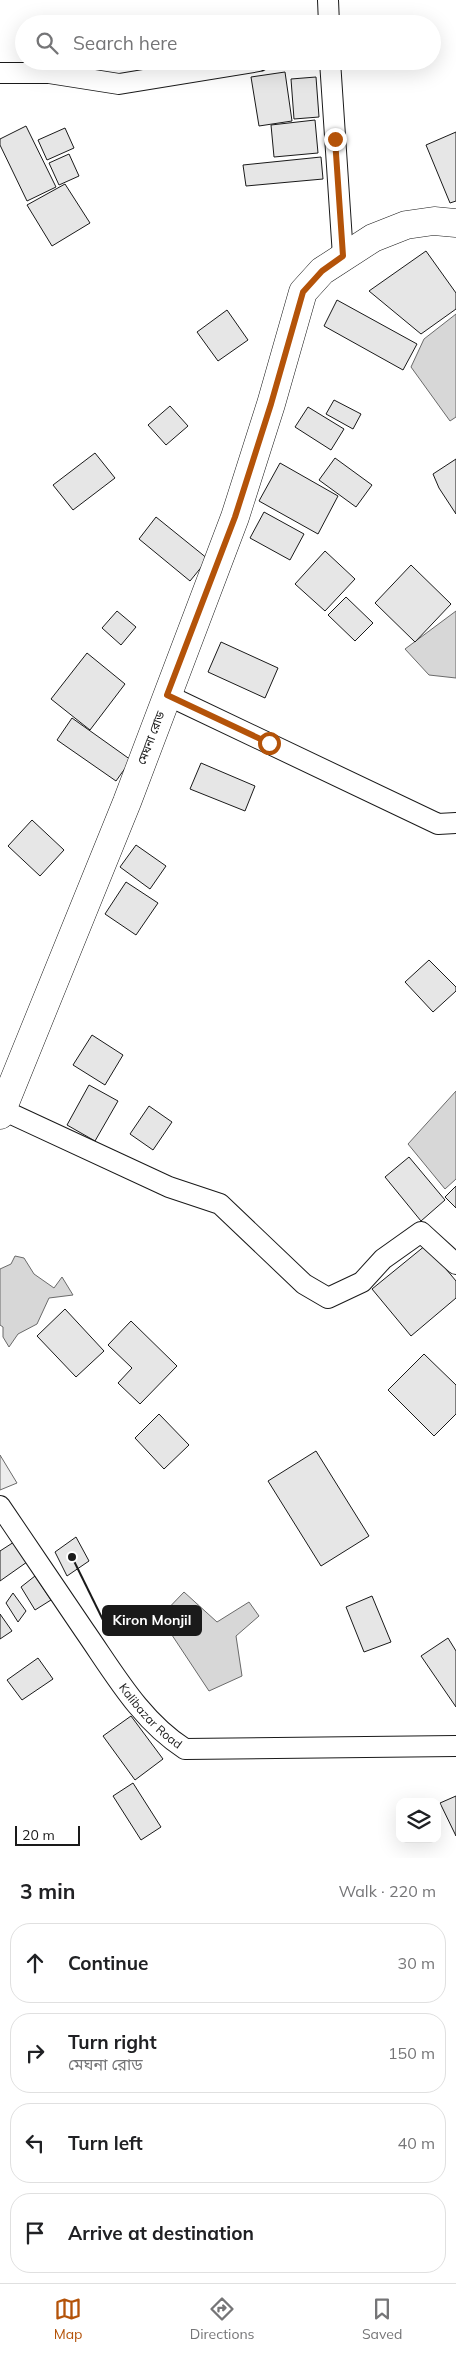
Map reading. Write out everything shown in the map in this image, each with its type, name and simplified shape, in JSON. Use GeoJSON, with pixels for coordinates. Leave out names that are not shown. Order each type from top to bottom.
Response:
{"type":"FeatureCollection","features":[{"type":"Feature","properties":{"kind":"main road","name":"মেঘনা রোড"},"geometry":{"type":"LineString","coordinates":[[1,1112],[167,695],[235,517],[271,404],[303,292],[322,271],[373,238],[406,225],[434,221],[456,223]]}},
{"type":"Feature","properties":{"kind":"street"},"geometry":{"type":"LineString","coordinates":[[328,0],[329,15]]}},
{"type":"Feature","properties":{"kind":"street"},"geometry":{"type":"LineString","coordinates":[[0,73],[49,73],[119,84],[204,70]]}},
{"type":"Feature","properties":{"kind":"street"},"geometry":{"type":"LineString","coordinates":[[331,70],[343,256]]}},
{"type":"Feature","properties":{"kind":"street"},"geometry":{"type":"LineString","coordinates":[[167,695],[438,824],[456,823]]}},
{"type":"Feature","properties":{"kind":"street"},"geometry":{"type":"LineString","coordinates":[[1,1112],[169,1187],[220,1204],[304,1284],[328,1298],[362,1282],[383,1259],[421,1232],[456,1264]]}},
{"type":"Feature","properties":{"kind":"street","name":"Kalibazar Road"},"geometry":{"type":"LineString","coordinates":[[0,1506],[117,1679],[144,1713],[169,1738],[185,1749],[456,1746]]}},
{"type":"Feature","properties":{"kind":"shaded area"},"geometry":{"type":"Polygon","coordinates":[[[456,314],[456,417],[450,421],[411,367],[424,339],[456,314]]]}},
{"type":"Feature","properties":{"kind":"shaded area"},"geometry":{"type":"Polygon","coordinates":[[[456,611],[456,678],[429,675],[405,649],[456,611]]]}},
{"type":"Feature","properties":{"kind":"shaded area"},"geometry":{"type":"Polygon","coordinates":[[[456,1091],[456,1179],[445,1189],[408,1144],[456,1091]]]}},
{"type":"Feature","properties":{"kind":"shaded area"},"geometry":{"type":"Polygon","coordinates":[[[15,1256],[24,1258],[34,1274],[54,1288],[62,1277],[73,1295],[49,1298],[37,1324],[18,1334],[9,1347],[3,1337],[3,1327],[0,1325],[0,1269],[11,1264],[15,1256]]]}},
{"type":"Feature","properties":{"kind":"shaded area"},"geometry":{"type":"Polygon","coordinates":[[[0,1455],[17,1483],[0,1490],[0,1455]]]}},
{"type":"Feature","properties":{"kind":"shaded area"},"geometry":{"type":"Polygon","coordinates":[[[184,1592],[217,1622],[249,1602],[259,1616],[236,1636],[242,1676],[209,1691],[160,1617],[184,1592]]]}},
{"type":"Feature","properties":{"kind":"building"},"geometry":{"type":"Polygon","coordinates":[[[285,72],[292,121],[259,126],[251,77],[285,72]]]}},
{"type":"Feature","properties":{"kind":"building"},"geometry":{"type":"Polygon","coordinates":[[[316,77],[319,117],[294,119],[291,79],[316,77]]]}},
{"type":"Feature","properties":{"kind":"building"},"geometry":{"type":"Polygon","coordinates":[[[315,120],[318,153],[274,157],[271,125],[315,120]]]}},
{"type":"Feature","properties":{"kind":"building"},"geometry":{"type":"Polygon","coordinates":[[[26,126],[56,187],[27,201],[0,145],[0,139],[26,126]]]}},
{"type":"Feature","properties":{"kind":"building"},"geometry":{"type":"Polygon","coordinates":[[[65,128],[74,148],[47,160],[38,140],[65,128]]]}},
{"type":"Feature","properties":{"kind":"building"},"geometry":{"type":"Polygon","coordinates":[[[456,132],[456,201],[450,203],[426,145],[456,132]]]}},
{"type":"Feature","properties":{"kind":"building"},"geometry":{"type":"Polygon","coordinates":[[[69,154],[79,176],[59,185],[49,163],[69,154]]]}},
{"type":"Feature","properties":{"kind":"building"},"geometry":{"type":"Polygon","coordinates":[[[321,157],[323,179],[246,186],[243,165],[321,157]]]}},
{"type":"Feature","properties":{"kind":"building"},"geometry":{"type":"Polygon","coordinates":[[[65,184],[90,223],[52,246],[27,205],[65,184]]]}},
{"type":"Feature","properties":{"kind":"building"},"geometry":{"type":"Polygon","coordinates":[[[426,251],[456,293],[456,309],[421,334],[369,291],[426,251]]]}},
{"type":"Feature","properties":{"kind":"building"},"geometry":{"type":"Polygon","coordinates":[[[337,300],[417,344],[403,370],[324,326],[337,300]]]}},
{"type":"Feature","properties":{"kind":"building"},"geometry":{"type":"Polygon","coordinates":[[[227,310],[248,340],[218,361],[197,332],[227,310]]]}},
{"type":"Feature","properties":{"kind":"building"},"geometry":{"type":"Polygon","coordinates":[[[334,400],[361,414],[353,429],[326,414],[334,400]]]}},
{"type":"Feature","properties":{"kind":"building"},"geometry":{"type":"Polygon","coordinates":[[[170,406],[188,426],[166,445],[148,425],[170,406]]]}},
{"type":"Feature","properties":{"kind":"building"},"geometry":{"type":"Polygon","coordinates":[[[308,407],[344,429],[331,450],[295,427],[308,407]]]}},
{"type":"Feature","properties":{"kind":"building"},"geometry":{"type":"Polygon","coordinates":[[[95,453],[115,478],[73,510],[53,485],[95,453]]]}},
{"type":"Feature","properties":{"kind":"building"},"geometry":{"type":"Polygon","coordinates":[[[335,458],[372,485],[356,507],[319,480],[335,458]]]}},
{"type":"Feature","properties":{"kind":"building"},"geometry":{"type":"Polygon","coordinates":[[[456,459],[456,514],[439,488],[433,474],[456,459]]]}},
{"type":"Feature","properties":{"kind":"building"},"geometry":{"type":"Polygon","coordinates":[[[280,463],[338,496],[318,534],[259,501],[280,463]]]}},
{"type":"Feature","properties":{"kind":"building"},"geometry":{"type":"Polygon","coordinates":[[[264,512],[304,534],[290,560],[250,538],[264,512]]]}},
{"type":"Feature","properties":{"kind":"building"},"geometry":{"type":"Polygon","coordinates":[[[156,517],[208,559],[190,581],[139,539],[156,517]]]}},
{"type":"Feature","properties":{"kind":"building"},"geometry":{"type":"Polygon","coordinates":[[[325,551],[355,579],[325,611],[295,584],[325,551]]]}},
{"type":"Feature","properties":{"kind":"building"},"geometry":{"type":"Polygon","coordinates":[[[411,565],[451,604],[415,642],[375,603],[411,565]]]}},
{"type":"Feature","properties":{"kind":"building"},"geometry":{"type":"Polygon","coordinates":[[[346,597],[373,623],[355,641],[328,615],[346,597]]]}},
{"type":"Feature","properties":{"kind":"building"},"geometry":{"type":"Polygon","coordinates":[[[117,611],[136,627],[121,645],[102,628],[117,611]]]}},
{"type":"Feature","properties":{"kind":"building"},"geometry":{"type":"Polygon","coordinates":[[[221,642],[278,668],[265,698],[208,672],[221,642]]]}},
{"type":"Feature","properties":{"kind":"building"},"geometry":{"type":"Polygon","coordinates":[[[87,653],[125,684],[90,730],[51,699],[87,653]]]}},
{"type":"Feature","properties":{"kind":"building"},"geometry":{"type":"Polygon","coordinates":[[[72,718],[131,760],[116,781],[57,740],[72,718]]]}},
{"type":"Feature","properties":{"kind":"building"},"geometry":{"type":"Polygon","coordinates":[[[201,763],[255,786],[245,811],[190,789],[201,763]]]}},
{"type":"Feature","properties":{"kind":"building"},"geometry":{"type":"Polygon","coordinates":[[[32,820],[64,850],[40,876],[8,846],[32,820]]]}},
{"type":"Feature","properties":{"kind":"building"},"geometry":{"type":"Polygon","coordinates":[[[136,845],[166,866],[150,889],[120,867],[136,845]]]}},
{"type":"Feature","properties":{"kind":"building"},"geometry":{"type":"Polygon","coordinates":[[[126,882],[158,903],[136,935],[105,914],[126,882]]]}},
{"type":"Feature","properties":{"kind":"building"},"geometry":{"type":"Polygon","coordinates":[[[429,960],[456,987],[456,991],[433,1012],[405,982],[429,960]]]}},
{"type":"Feature","properties":{"kind":"building"},"geometry":{"type":"Polygon","coordinates":[[[92,1035],[123,1055],[105,1085],[73,1065],[92,1035]]]}},
{"type":"Feature","properties":{"kind":"building"},"geometry":{"type":"Polygon","coordinates":[[[89,1085],[118,1101],[95,1141],[67,1125],[89,1085]]]}},
{"type":"Feature","properties":{"kind":"building"},"geometry":{"type":"Polygon","coordinates":[[[149,1106],[172,1122],[153,1150],[130,1134],[149,1106]]]}},
{"type":"Feature","properties":{"kind":"building"},"geometry":{"type":"Polygon","coordinates":[[[409,1157],[445,1200],[421,1221],[385,1177],[409,1157]]]}},
{"type":"Feature","properties":{"kind":"building"},"geometry":{"type":"Polygon","coordinates":[[[456,1186],[456,1208],[445,1197],[456,1186]]]}},
{"type":"Feature","properties":{"kind":"building"},"geometry":{"type":"Polygon","coordinates":[[[426,1245],[456,1281],[456,1298],[411,1336],[372,1289],[426,1245]]]}},
{"type":"Feature","properties":{"kind":"building"},"geometry":{"type":"Polygon","coordinates":[[[65,1309],[104,1351],[76,1377],[37,1336],[65,1309]]]}},
{"type":"Feature","properties":{"kind":"building"},"geometry":{"type":"Polygon","coordinates":[[[131,1321],[177,1366],[140,1404],[118,1383],[132,1368],[108,1345],[131,1321]]]}},
{"type":"Feature","properties":{"kind":"building"},"geometry":{"type":"Polygon","coordinates":[[[424,1354],[456,1385],[456,1414],[434,1436],[388,1390],[424,1354]]]}},
{"type":"Feature","properties":{"kind":"building"},"geometry":{"type":"Polygon","coordinates":[[[159,1414],[189,1445],[164,1469],[135,1438],[159,1414]]]}},
{"type":"Feature","properties":{"kind":"building"},"geometry":{"type":"Polygon","coordinates":[[[316,1451],[369,1536],[321,1566],[268,1481],[316,1451]]]}},
{"type":"Feature","properties":{"kind":"building"},"geometry":{"type":"Polygon","coordinates":[[[76,1537],[89,1561],[67,1576],[55,1552],[76,1537]]]}},
{"type":"Feature","properties":{"kind":"building"},"geometry":{"type":"Polygon","coordinates":[[[14,1542],[27,1562],[0,1581],[0,1551],[14,1542]]]}},
{"type":"Feature","properties":{"kind":"building"},"geometry":{"type":"Polygon","coordinates":[[[35,1576],[51,1600],[35,1610],[21,1587],[35,1576]]]}},
{"type":"Feature","properties":{"kind":"building"},"geometry":{"type":"Polygon","coordinates":[[[13,1593],[26,1611],[18,1622],[6,1603],[13,1593]]]}},
{"type":"Feature","properties":{"kind":"building"},"geometry":{"type":"Polygon","coordinates":[[[372,1596],[391,1642],[364,1652],[346,1607],[372,1596]]]}},
{"type":"Feature","properties":{"kind":"building"},"geometry":{"type":"Polygon","coordinates":[[[0,1614],[12,1631],[0,1639],[0,1614]]]}},
{"type":"Feature","properties":{"kind":"building"},"geometry":{"type":"Polygon","coordinates":[[[448,1638],[456,1651],[456,1707],[421,1656],[448,1638]]]}},
{"type":"Feature","properties":{"kind":"building"},"geometry":{"type":"Polygon","coordinates":[[[38,1658],[53,1679],[22,1700],[7,1680],[38,1658]]]}},
{"type":"Feature","properties":{"kind":"building"},"geometry":{"type":"Polygon","coordinates":[[[131,1716],[163,1759],[135,1780],[103,1736],[131,1716]]]}},
{"type":"Feature","properties":{"kind":"building"},"geometry":{"type":"Polygon","coordinates":[[[133,1783],[161,1827],[141,1840],[113,1796],[133,1783]]]}},
{"type":"Feature","properties":{"kind":"building"},"geometry":{"type":"Polygon","coordinates":[[[456,1796],[456,1836],[441,1805],[441,1803],[456,1796]]]}},
{"type":"Feature","properties":{"kind":"place","name":"Kiron Monjil"},"geometry":{"type":"Point","coordinates":[72,1557]}},
{"type":"Feature","properties":{"kind":"route"},"geometry":{"type":"LineString","coordinates":[[269,743],[167,695],[235,517],[271,404],[303,292],[322,271],[343,256],[335,139]]}}]}
